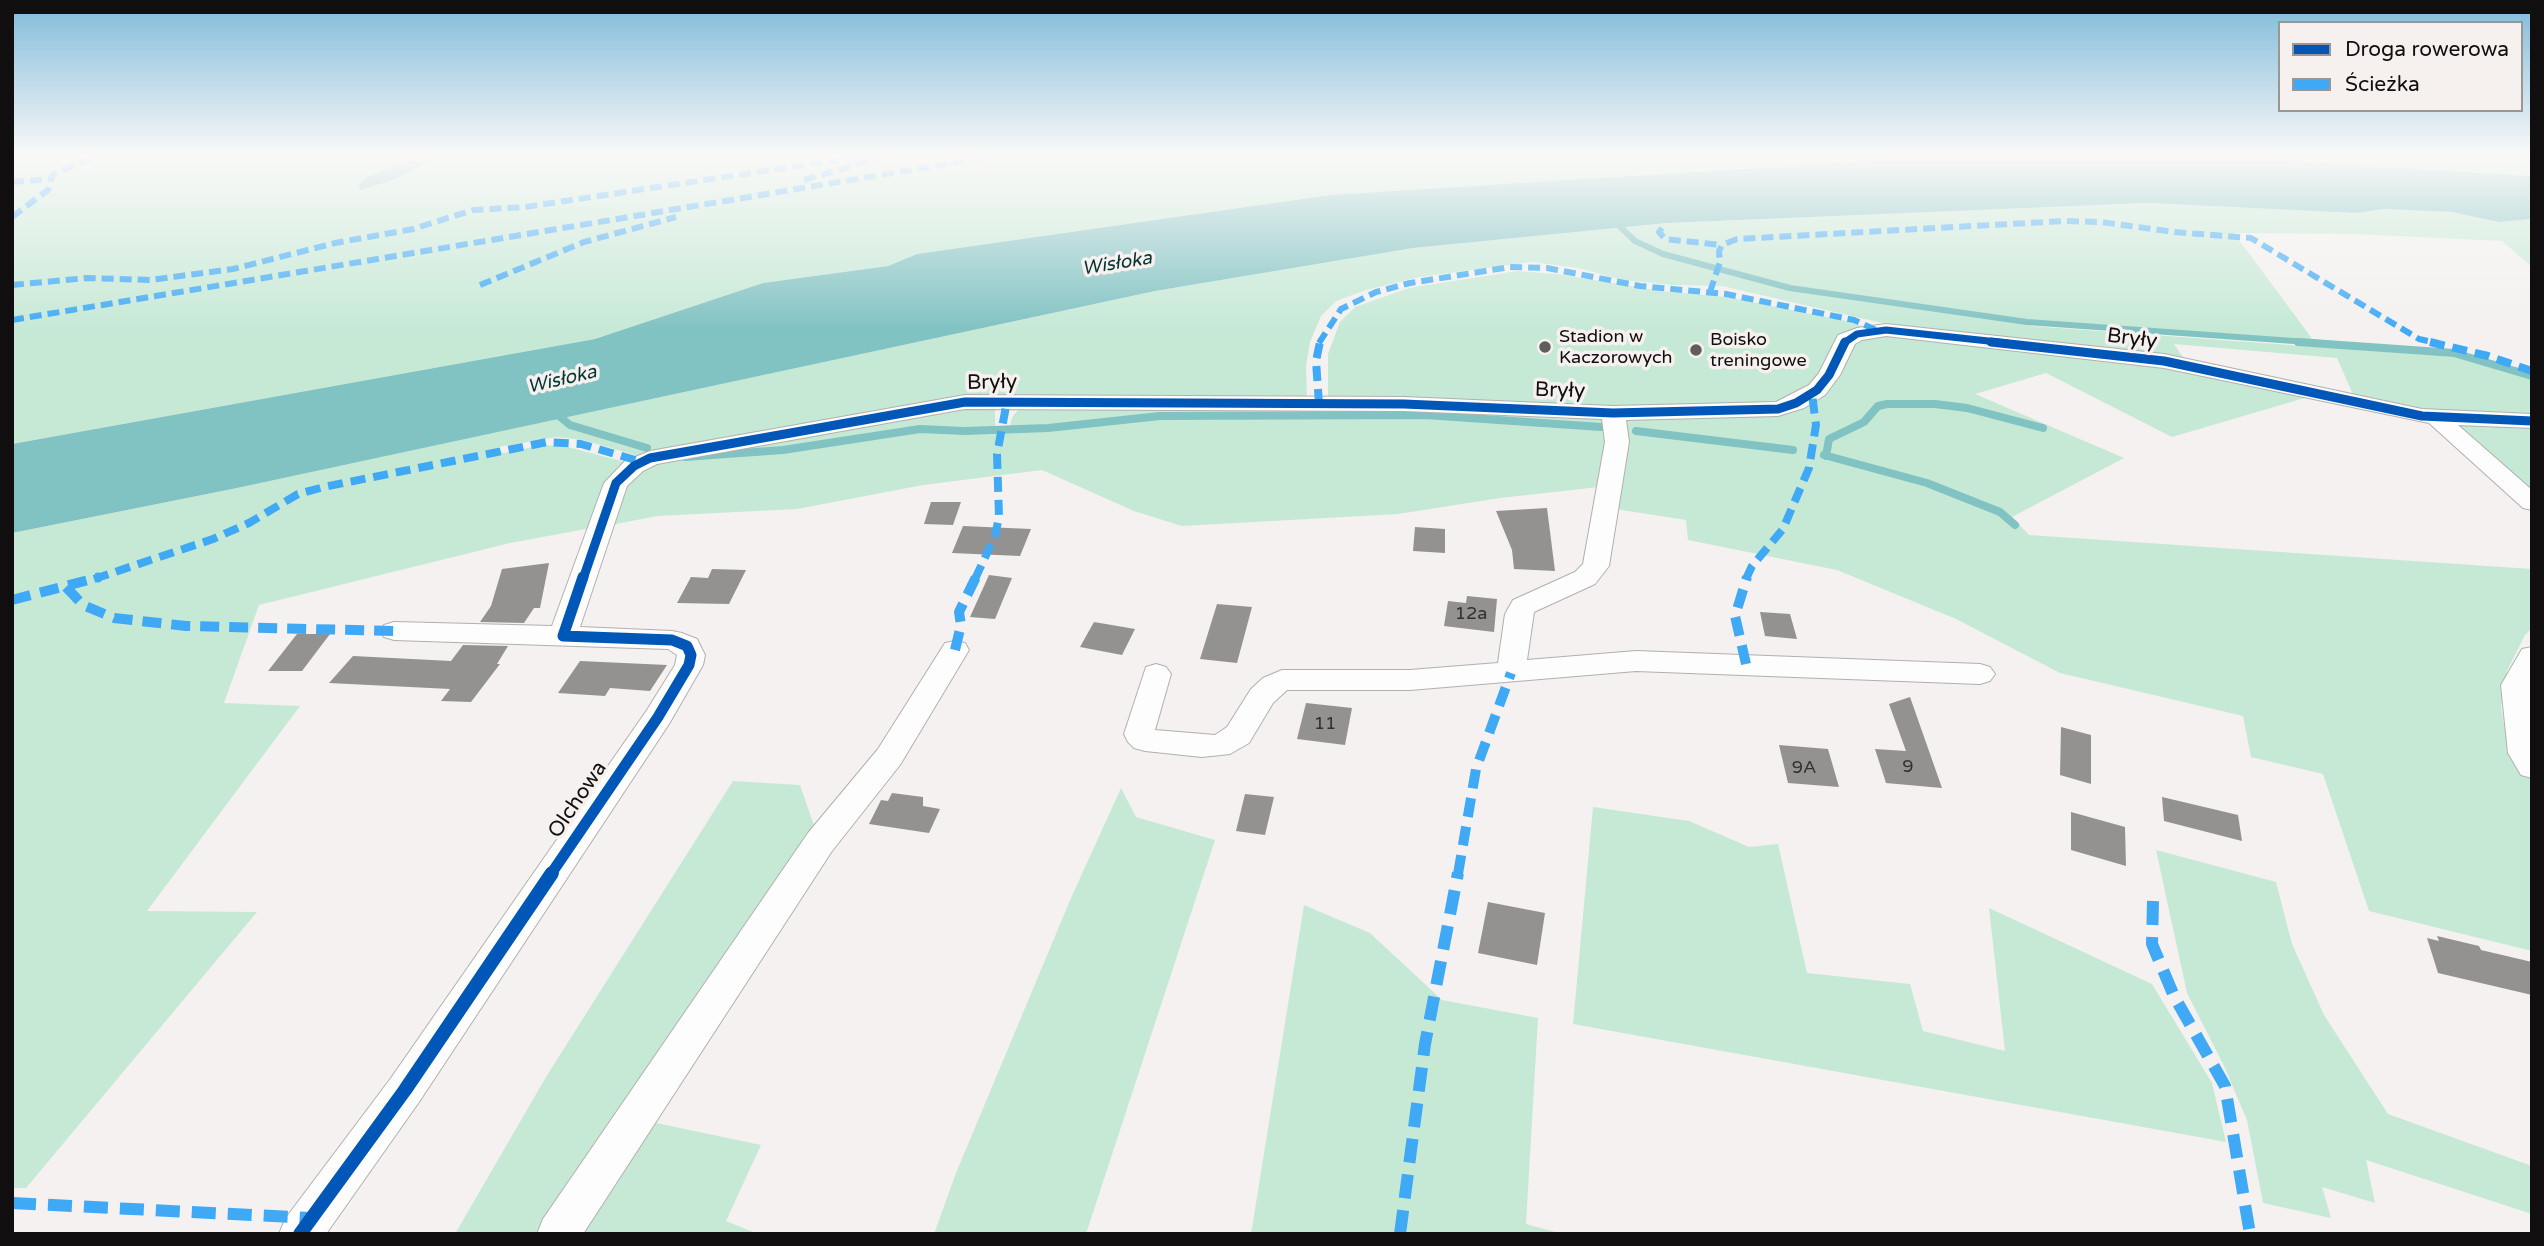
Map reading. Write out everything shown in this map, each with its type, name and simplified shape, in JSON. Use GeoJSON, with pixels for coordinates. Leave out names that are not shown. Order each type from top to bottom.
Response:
{"type":"FeatureCollection","features":[{"type":"Feature","properties":{"kind":"street","name":"Bryły"},"geometry":{"type":"LineString","coordinates":[[563,636],[616,483],[642,462],[674,452],[965,402],[1404,404],[1613,413],[1779,409],[1817,390],[1829,375],[1846,340],[1857,334],[1886,330],[2164,361],[2438,419],[2532,503]]}},
{"type":"Feature","properties":{"kind":"street","name":"Bryły"},"geometry":{"type":"LineString","coordinates":[[1511,673],[1522,606],[1585,578],[1596,566],[1617,442],[1613,413]]}},
{"type":"Feature","properties":{"kind":"street"},"geometry":{"type":"LineString","coordinates":[[2438,419],[2532,421]]}},
{"type":"Feature","properties":{"kind":"street"},"geometry":{"type":"LineString","coordinates":[[394,631],[563,636]]}},
{"type":"Feature","properties":{"kind":"street","name":"Olchowa"},"geometry":{"type":"LineString","coordinates":[[300,1234],[405,1090],[651,727],[689,666],[691,655],[687,646],[672,640],[563,636]]}},
{"type":"Feature","properties":{"kind":"street"},"geometry":{"type":"LineString","coordinates":[[558,1234],[820,842],[889,757],[955,650]]}},
{"type":"Feature","properties":{"kind":"street"},"geometry":{"type":"LineString","coordinates":[[2532,656],[2516,685],[2524,753],[2532,767]]}},
{"type":"Feature","properties":{"kind":"street"},"geometry":{"type":"LineString","coordinates":[[1156,674],[1139,734],[1145,740],[1202,746],[1219,746],[1238,735],[1262,696],[1282,680],[1410,680],[1636,661],[1980,674]]}},
{"type":"Feature","properties":{"kind":"green space"},"geometry":{"type":"Polygon","coordinates":[[[12,214],[1196,214],[917,254],[888,266],[763,283],[595,339],[12,444],[12,214]]]}},
{"type":"Feature","properties":{"kind":"green space"},"geometry":{"type":"Polygon","coordinates":[[[1879,214],[2462,214],[2499,222],[2532,219],[2532,267],[2502,241],[2350,234],[2234,233],[2313,340],[2029,320],[2031,326],[2454,357],[2532,379],[2532,417],[2447,414],[2355,399],[2337,358],[2174,344],[2187,363],[1882,323],[1722,286],[1622,280],[1578,268],[1531,262],[1420,277],[1366,290],[1336,301],[1321,316],[1310,342],[1306,366],[1307,400],[983,395],[642,457],[583,440],[557,437],[498,447],[503,453],[543,445],[568,447],[629,463],[591,528],[510,543],[259,605],[224,703],[300,706],[147,911],[257,912],[26,1188],[12,1188],[12,533],[237,488],[1155,291],[1413,248],[1667,223],[1879,214]]]}},
{"type":"Feature","properties":{"kind":"green space"},"geometry":{"type":"Polygon","coordinates":[[[1517,271],[1557,274],[1661,291],[1727,297],[1846,321],[1867,328],[1810,387],[1776,405],[1663,410],[1328,400],[1328,354],[1340,322],[1355,307],[1409,288],[1517,271]]]}},
{"type":"Feature","properties":{"kind":"green space"},"geometry":{"type":"Polygon","coordinates":[[[1878,333],[2164,364],[2308,397],[2172,437],[2046,373],[1975,394],[2124,458],[2012,517],[2029,535],[2532,569],[2532,628],[2525,635],[2507,671],[2501,707],[2507,741],[2532,781],[2532,951],[2369,911],[2323,774],[2251,757],[2243,716],[2060,673],[1956,619],[1837,570],[1688,540],[1686,520],[1615,509],[1625,418],[1794,409],[1853,343],[1878,333]]]}},
{"type":"Feature","properties":{"kind":"green space"},"geometry":{"type":"Polygon","coordinates":[[[976,405],[995,409],[995,433],[1007,433],[1013,416],[1019,409],[1422,408],[1596,417],[1603,419],[1606,449],[1599,487],[1500,498],[1398,514],[1182,526],[1134,511],[1042,470],[923,485],[797,509],[657,516],[611,525],[624,488],[653,462],[976,405]]]}},
{"type":"Feature","properties":{"kind":"green space"},"geometry":{"type":"Polygon","coordinates":[[[2462,424],[2532,425],[2532,497],[2461,429],[2462,424]]]}},
{"type":"Feature","properties":{"kind":"green space"},"geometry":{"type":"Polygon","coordinates":[[[733,781],[800,785],[817,834],[549,1234],[455,1234],[546,1077],[733,781]]]}},
{"type":"Feature","properties":{"kind":"green space"},"geometry":{"type":"Polygon","coordinates":[[[1121,788],[1136,817],[1215,840],[1086,1234],[934,1234],[956,1173],[1071,898],[1121,788]]]}},
{"type":"Feature","properties":{"kind":"green space"},"geometry":{"type":"Polygon","coordinates":[[[1593,807],[1689,821],[1749,847],[1778,844],[1807,973],[1910,984],[1923,1031],[2005,1051],[1989,908],[2152,984],[2212,1083],[2226,1142],[1573,1024],[1593,807]]]}},
{"type":"Feature","properties":{"kind":"green space"},"geometry":{"type":"Polygon","coordinates":[[[2156,850],[2276,882],[2292,944],[2324,1015],[2388,1114],[2532,1166],[2532,1214],[2366,1160],[2375,1203],[2322,1187],[2331,1218],[2263,1203],[2247,1120],[2224,1066],[2187,993],[2156,850]]]}},
{"type":"Feature","properties":{"kind":"green space"},"geometry":{"type":"Polygon","coordinates":[[[1304,905],[1370,933],[1442,1000],[1538,1018],[1526,1224],[1563,1234],[1251,1234],[1304,905]]]}},
{"type":"Feature","properties":{"kind":"green space"},"geometry":{"type":"Polygon","coordinates":[[[642,1120],[761,1145],[726,1221],[758,1234],[566,1234],[642,1120]]]}},
{"type":"Feature","properties":{"kind":"water","name":"Wisłoka"},"geometry":{"type":"Polygon","coordinates":[[[1196,214],[1879,214],[1667,223],[1413,248],[1155,291],[237,488],[12,533],[12,444],[595,339],[763,283],[888,266],[917,254],[1196,214]]]}},
{"type":"Feature","properties":{"kind":"water"},"geometry":{"type":"Polygon","coordinates":[[[2462,214],[2532,214],[2532,219],[2499,222],[2462,214]]]}},
{"type":"Feature","properties":{"kind":"building"},"geometry":{"type":"Polygon","coordinates":[[[931,502],[961,502],[953,525],[924,524],[931,502]]]}},
{"type":"Feature","properties":{"kind":"building"},"geometry":{"type":"Polygon","coordinates":[[[1547,508],[1555,571],[1514,569],[1512,550],[1496,511],[1547,508]]]}},
{"type":"Feature","properties":{"kind":"building"},"geometry":{"type":"Polygon","coordinates":[[[963,526],[1031,529],[1020,556],[952,553],[963,526]]]}},
{"type":"Feature","properties":{"kind":"building"},"geometry":{"type":"Polygon","coordinates":[[[1415,527],[1445,529],[1445,553],[1413,551],[1415,527]]]}},
{"type":"Feature","properties":{"kind":"building"},"geometry":{"type":"Polygon","coordinates":[[[549,563],[540,608],[534,608],[524,623],[480,622],[491,606],[502,569],[549,563]]]}},
{"type":"Feature","properties":{"kind":"building"},"geometry":{"type":"Polygon","coordinates":[[[712,569],[746,570],[729,604],[677,603],[691,577],[708,578],[712,569]]]}},
{"type":"Feature","properties":{"kind":"building"},"geometry":{"type":"Polygon","coordinates":[[[989,575],[1012,578],[995,619],[970,617],[989,575]]]}},
{"type":"Feature","properties":{"kind":"building"},"geometry":{"type":"Polygon","coordinates":[[[1467,596],[1497,599],[1494,632],[1444,626],[1448,601],[1466,603],[1467,596]]]}},
{"type":"Feature","properties":{"kind":"building"},"geometry":{"type":"Polygon","coordinates":[[[1217,604],[1252,607],[1237,663],[1200,659],[1217,604]]]}},
{"type":"Feature","properties":{"kind":"building"},"geometry":{"type":"Polygon","coordinates":[[[1760,612],[1790,614],[1797,639],[1765,636],[1760,612]]]}},
{"type":"Feature","properties":{"kind":"building"},"geometry":{"type":"Polygon","coordinates":[[[1094,622],[1135,629],[1122,655],[1080,647],[1094,622]]]}},
{"type":"Feature","properties":{"kind":"building"},"geometry":{"type":"Polygon","coordinates":[[[297,634],[330,634],[302,671],[268,671],[297,634]]]}},
{"type":"Feature","properties":{"kind":"building"},"geometry":{"type":"Polygon","coordinates":[[[463,645],[508,646],[497,664],[500,664],[471,702],[441,701],[450,689],[329,683],[353,656],[451,661],[463,645]]]}},
{"type":"Feature","properties":{"kind":"building"},"geometry":{"type":"Polygon","coordinates":[[[580,661],[667,665],[650,691],[610,688],[605,696],[558,693],[580,661]]]}},
{"type":"Feature","properties":{"kind":"building"},"geometry":{"type":"Polygon","coordinates":[[[1910,697],[1942,788],[1886,783],[1875,749],[1906,751],[1889,704],[1910,697]]]}},
{"type":"Feature","properties":{"kind":"building"},"geometry":{"type":"Polygon","coordinates":[[[1306,703],[1352,708],[1345,745],[1297,739],[1306,703]]]}},
{"type":"Feature","properties":{"kind":"building"},"geometry":{"type":"Polygon","coordinates":[[[2061,727],[2091,735],[2091,784],[2060,775],[2061,727]]]}},
{"type":"Feature","properties":{"kind":"building"},"geometry":{"type":"Polygon","coordinates":[[[1779,745],[1828,749],[1839,787],[1788,783],[1779,745]]]}},
{"type":"Feature","properties":{"kind":"building"},"geometry":{"type":"Polygon","coordinates":[[[892,793],[923,797],[923,806],[940,809],[929,833],[869,824],[881,800],[888,801],[892,793]]]}},
{"type":"Feature","properties":{"kind":"building"},"geometry":{"type":"Polygon","coordinates":[[[1245,794],[1274,797],[1265,835],[1236,831],[1245,794]]]}},
{"type":"Feature","properties":{"kind":"building"},"geometry":{"type":"Polygon","coordinates":[[[2162,797],[2238,815],[2242,841],[2164,821],[2162,797]]]}},
{"type":"Feature","properties":{"kind":"building"},"geometry":{"type":"Polygon","coordinates":[[[2071,812],[2125,827],[2126,866],[2071,850],[2071,812]]]}},
{"type":"Feature","properties":{"kind":"building"},"geometry":{"type":"Polygon","coordinates":[[[1488,902],[1545,913],[1537,965],[1478,953],[1488,902]]]}},
{"type":"Feature","properties":{"kind":"building"},"geometry":{"type":"Polygon","coordinates":[[[2437,936],[2532,962],[2532,995],[2438,973],[2427,938],[2439,941],[2437,936]]]}},
{"type":"Feature","properties":{"kind":"waterway"},"geometry":{"type":"LineString","coordinates":[[1612,219],[1635,241],[1663,254],[1790,288],[2027,322],[2322,343]]}},
{"type":"Feature","properties":{"kind":"waterway"},"geometry":{"type":"LineString","coordinates":[[2298,342],[2454,353],[2532,376]]}},
{"type":"Feature","properties":{"kind":"waterway"},"geometry":{"type":"LineString","coordinates":[[1826,456],[1829,439],[1864,422],[1878,406],[1887,404],[1935,404],[1967,408],[2043,428]]}},
{"type":"Feature","properties":{"kind":"waterway"},"geometry":{"type":"LineString","coordinates":[[553,411],[570,425],[647,448]]}},
{"type":"Feature","properties":{"kind":"waterway"},"geometry":{"type":"LineString","coordinates":[[685,457],[783,450],[920,429],[965,431],[1048,428],[1160,416],[1425,415],[1601,427]]}},
{"type":"Feature","properties":{"kind":"waterway"},"geometry":{"type":"LineString","coordinates":[[1636,431],[1793,450]]}},
{"type":"Feature","properties":{"kind":"waterway"},"geometry":{"type":"LineString","coordinates":[[1826,456],[1927,483],[2000,512],[2015,525]]}},
{"type":"Feature","properties":{"kind":"marked path"},"geometry":{"type":"LineString","coordinates":[[12,217],[16,214]]}},
{"type":"Feature","properties":{"kind":"marked path"},"geometry":{"type":"LineString","coordinates":[[12,285],[87,278],[150,280],[233,269],[335,243],[413,229],[460,214]]}},
{"type":"Feature","properties":{"kind":"marked path"},"geometry":{"type":"LineString","coordinates":[[12,320],[653,214]]}},
{"type":"Feature","properties":{"kind":"marked path"},"geometry":{"type":"LineString","coordinates":[[480,285],[584,242],[676,217]]}},
{"type":"Feature","properties":{"kind":"marked path"},"geometry":{"type":"LineString","coordinates":[[1710,292],[1720,262],[1719,251],[1722,245],[1737,239],[2064,221],[2101,222],[2174,232],[2251,238],[2419,339],[2488,356],[2532,371]]}},
{"type":"Feature","properties":{"kind":"marked path"},"geometry":{"type":"LineString","coordinates":[[1662,228],[1659,232],[1665,239],[1722,245]]}},
{"type":"Feature","properties":{"kind":"marked path"},"geometry":{"type":"LineString","coordinates":[[1319,404],[1316,361],[1318,345],[1341,309],[1376,292],[1410,283],[1510,267],[1547,268],[1640,286],[1726,294],[1854,320],[1878,331]]}},
{"type":"Feature","properties":{"kind":"marked path"},"geometry":{"type":"LineString","coordinates":[[1746,664],[1735,616],[1744,583],[1752,566],[1783,529],[1809,468],[1816,425],[1812,394]]}},
{"type":"Feature","properties":{"kind":"marked path"},"geometry":{"type":"LineString","coordinates":[[955,650],[961,625],[959,612],[995,536],[999,517],[997,454],[1007,401]]}},
{"type":"Feature","properties":{"kind":"marked path"},"geometry":{"type":"LineString","coordinates":[[12,600],[84,582],[213,539],[249,523],[298,494],[324,487],[547,442],[581,444],[642,462]]}},
{"type":"Feature","properties":{"kind":"marked path"},"geometry":{"type":"LineString","coordinates":[[66,587],[83,605],[114,618],[186,626],[394,631]]}},
{"type":"Feature","properties":{"kind":"marked path"},"geometry":{"type":"LineString","coordinates":[[1400,1234],[1425,1044],[1476,769],[1511,673]]}},
{"type":"Feature","properties":{"kind":"marked path"},"geometry":{"type":"LineString","coordinates":[[2153,901],[2152,944],[2174,996],[2225,1086],[2250,1234]]}},
{"type":"Feature","properties":{"kind":"marked path"},"geometry":{"type":"LineString","coordinates":[[12,1203],[312,1218]]}},
{"type":"Feature","properties":{"kind":"cycle path"},"geometry":{"type":"LineString","coordinates":[[300,1234],[405,1090],[658,717],[689,665],[691,655],[687,646],[672,640],[563,636],[616,483],[634,466],[650,458],[965,402],[1404,404],[1613,413],[1778,409],[1796,403],[1817,390],[1829,375],[1846,340],[1857,334],[1886,330],[2164,361],[2422,416],[2532,421]]}},
{"type":"Feature","properties":{"kind":"place","name":"Stadion w Kaczorowych"},"geometry":{"type":"Point","coordinates":[1545,347]}},
{"type":"Feature","properties":{"kind":"place","name":"Boisko treningowe"},"geometry":{"type":"Point","coordinates":[1696,350]}}]}
